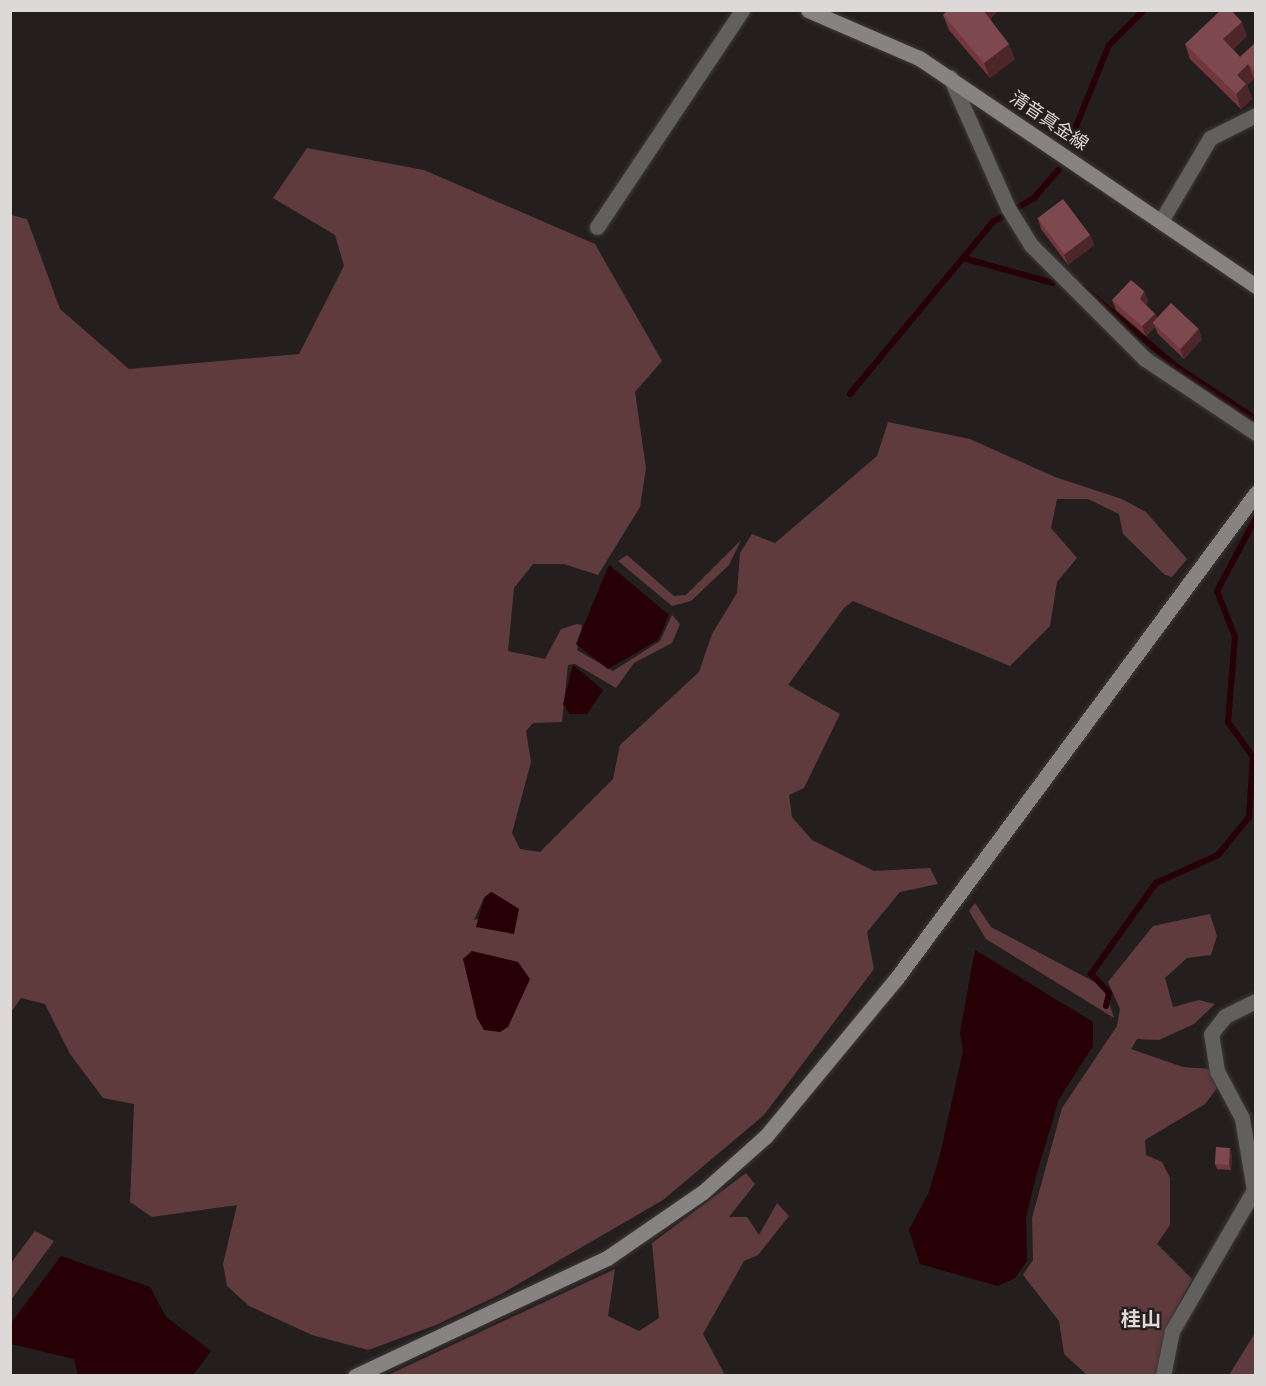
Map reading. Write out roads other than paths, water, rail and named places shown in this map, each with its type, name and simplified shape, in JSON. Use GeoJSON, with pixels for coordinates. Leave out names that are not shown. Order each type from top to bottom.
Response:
{"type":"FeatureCollection","features":[{"type":"Feature","properties":{"kind":"street"},"geometry":{"type":"LineString","coordinates":[[597,227],[742,10]]}},
{"type":"Feature","properties":{"kind":"street","name":"清音真金線"},"geometry":{"type":"LineString","coordinates":[[808,10],[866,32],[950,77],[1256,286]]}},
{"type":"Feature","properties":{"kind":"street"},"geometry":{"type":"LineString","coordinates":[[950,77],[1009,212],[1066,284],[1145,359],[1256,433]]}},
{"type":"Feature","properties":{"kind":"street"},"geometry":{"type":"LineString","coordinates":[[1161,221],[1210,138],[1256,115]]}},
{"type":"Feature","properties":{"kind":"street"},"geometry":{"type":"LineString","coordinates":[[355,1376],[547,1290],[607,1258],[703,1192],[766,1136],[896,979],[1256,493]]}},
{"type":"Feature","properties":{"kind":"street"},"geometry":{"type":"LineString","coordinates":[[1163,1376],[1172,1332],[1254,1190],[1242,1118],[1217,1071],[1211,1034],[1225,1016],[1256,1001]]}},
{"type":"Feature","properties":{"kind":"waterway"},"geometry":{"type":"LineString","coordinates":[[1071,139],[1109,45],[1144,10]]}},
{"type":"Feature","properties":{"kind":"waterway"},"geometry":{"type":"LineString","coordinates":[[850,394],[993,222],[1034,198],[1058,170]]}},
{"type":"Feature","properties":{"kind":"waterway"},"geometry":{"type":"LineString","coordinates":[[963,258],[1053,283]]}},
{"type":"Feature","properties":{"kind":"waterway"},"geometry":{"type":"LineString","coordinates":[[1084,288],[1174,365],[1256,419]]}},
{"type":"Feature","properties":{"kind":"waterway"},"geometry":{"type":"LineString","coordinates":[[1106,1006],[1109,993],[1091,974],[1156,883],[1218,855],[1249,817],[1253,757],[1228,722],[1235,637],[1217,591],[1256,518]]}},
{"type":"Feature","properties":{"kind":"district","name":"桂山"},"geometry":{"type":"Point","coordinates":[1141,1319]}}]}
